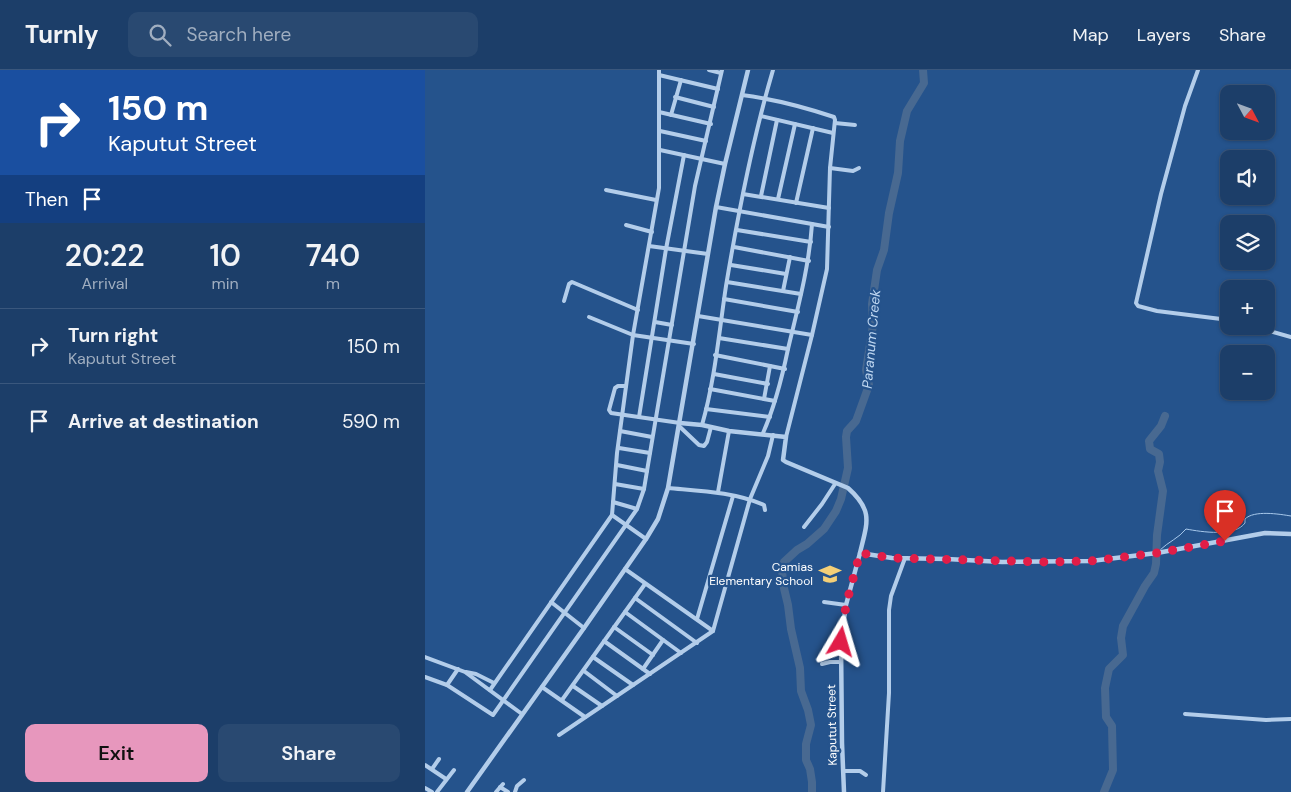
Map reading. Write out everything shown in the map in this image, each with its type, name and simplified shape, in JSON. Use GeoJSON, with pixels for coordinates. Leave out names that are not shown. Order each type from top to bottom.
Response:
{"type":"FeatureCollection","features":[{"type":"Feature","properties":{"kind":"street"},"geometry":{"type":"LineString","coordinates":[[425,678],[447,686],[493,715],[627,526],[637,509],[644,489],[695,186],[722,72],[709,70]]}},
{"type":"Feature","properties":{"kind":"street"},"geometry":{"type":"LineString","coordinates":[[467,792],[585,628],[658,519],[668,488],[680,425],[716,207],[748,70]]}},
{"type":"Feature","properties":{"kind":"street"},"geometry":{"type":"LineString","coordinates":[[702,425],[714,374],[715,355],[724,299],[743,194],[773,70]]}},
{"type":"Feature","properties":{"kind":"street"},"geometry":{"type":"LineString","coordinates":[[1198,70],[1185,106],[1161,194],[1136,303],[1138,306],[1157,310],[1220,319]]}},
{"type":"Feature","properties":{"kind":"street"},"geometry":{"type":"LineString","coordinates":[[490,690],[612,515],[620,431],[633,335],[652,232],[660,173],[659,72],[681,80],[718,89]]}},
{"type":"Feature","properties":{"kind":"street"},"geometry":{"type":"LineString","coordinates":[[671,115],[681,80]]}},
{"type":"Feature","properties":{"kind":"street"},"geometry":{"type":"LineString","coordinates":[[742,95],[765,98],[834,117],[835,123],[829,168],[827,269],[786,437],[783,460],[837,485],[804,527]]}},
{"type":"Feature","properties":{"kind":"street"},"geometry":{"type":"LineString","coordinates":[[675,97],[714,107]]}},
{"type":"Feature","properties":{"kind":"street"},"geometry":{"type":"LineString","coordinates":[[659,112],[711,124]]}},
{"type":"Feature","properties":{"kind":"street"},"geometry":{"type":"LineString","coordinates":[[761,116],[833,133]]}},
{"type":"Feature","properties":{"kind":"street"},"geometry":{"type":"LineString","coordinates":[[761,196],[777,120]]}},
{"type":"Feature","properties":{"kind":"street"},"geometry":{"type":"LineString","coordinates":[[835,123],[855,125]]}},
{"type":"Feature","properties":{"kind":"street"},"geometry":{"type":"LineString","coordinates":[[778,199],[795,124]]}},
{"type":"Feature","properties":{"kind":"street"},"geometry":{"type":"LineString","coordinates":[[796,203],[813,128]]}},
{"type":"Feature","properties":{"kind":"street"},"geometry":{"type":"LineString","coordinates":[[660,130],[706,142]]}},
{"type":"Feature","properties":{"kind":"street"},"geometry":{"type":"LineString","coordinates":[[659,150],[725,164]]}},
{"type":"Feature","properties":{"kind":"street"},"geometry":{"type":"LineString","coordinates":[[639,417],[666,249],[684,155]]}},
{"type":"Feature","properties":{"kind":"street"},"geometry":{"type":"LineString","coordinates":[[829,168],[853,171],[859,168]]}},
{"type":"Feature","properties":{"kind":"street"},"geometry":{"type":"LineString","coordinates":[[606,190],[656,200]]}},
{"type":"Feature","properties":{"kind":"street"},"geometry":{"type":"LineString","coordinates":[[743,194],[829,208]]}},
{"type":"Feature","properties":{"kind":"street"},"geometry":{"type":"LineString","coordinates":[[716,207],[829,227]]}},
{"type":"Feature","properties":{"kind":"street"},"geometry":{"type":"LineString","coordinates":[[763,434],[785,369],[788,348],[809,261],[812,224]]}},
{"type":"Feature","properties":{"kind":"street"},"geometry":{"type":"LineString","coordinates":[[626,225],[652,232]]}},
{"type":"Feature","properties":{"kind":"street"},"geometry":{"type":"LineString","coordinates":[[737,230],[811,242]]}},
{"type":"Feature","properties":{"kind":"street"},"geometry":{"type":"LineString","coordinates":[[649,246],[708,254]]}},
{"type":"Feature","properties":{"kind":"street"},"geometry":{"type":"LineString","coordinates":[[734,247],[809,261]]}},
{"type":"Feature","properties":{"kind":"street"},"geometry":{"type":"LineString","coordinates":[[783,291],[790,257]]}},
{"type":"Feature","properties":{"kind":"street"},"geometry":{"type":"LineString","coordinates":[[731,265],[786,274]]}},
{"type":"Feature","properties":{"kind":"street"},"geometry":{"type":"LineString","coordinates":[[564,301],[569,284],[573,282],[638,310]]}},
{"type":"Feature","properties":{"kind":"street"},"geometry":{"type":"LineString","coordinates":[[727,282],[801,294]]}},
{"type":"Feature","properties":{"kind":"street"},"geometry":{"type":"LineString","coordinates":[[724,299],[798,312]]}},
{"type":"Feature","properties":{"kind":"street"},"geometry":{"type":"LineString","coordinates":[[698,316],[812,334]]}},
{"type":"Feature","properties":{"kind":"street"},"geometry":{"type":"LineString","coordinates":[[589,317],[633,335],[694,344]]}},
{"type":"Feature","properties":{"kind":"street"},"geometry":{"type":"LineString","coordinates":[[655,322],[673,325]]}},
{"type":"Feature","properties":{"kind":"street"},"geometry":{"type":"LineString","coordinates":[[1275,332],[1291,337]]}},
{"type":"Feature","properties":{"kind":"street"},"geometry":{"type":"LineString","coordinates":[[719,338],[788,348]]}},
{"type":"Feature","properties":{"kind":"street"},"geometry":{"type":"LineString","coordinates":[[715,355],[785,369]]}},
{"type":"Feature","properties":{"kind":"street"},"geometry":{"type":"LineString","coordinates":[[764,399],[770,366]]}},
{"type":"Feature","properties":{"kind":"street"},"geometry":{"type":"LineString","coordinates":[[714,374],[768,384]]}},
{"type":"Feature","properties":{"kind":"street"},"geometry":{"type":"LineString","coordinates":[[626,386],[615,388],[609,410],[611,413],[680,425],[702,425],[729,431],[786,437]]}},
{"type":"Feature","properties":{"kind":"street"},"geometry":{"type":"LineString","coordinates":[[710,389],[775,401]]}},
{"type":"Feature","properties":{"kind":"street"},"geometry":{"type":"LineString","coordinates":[[706,409],[770,417]]}},
{"type":"Feature","properties":{"kind":"street"},"geometry":{"type":"LineString","coordinates":[[680,425],[699,445],[704,446],[711,427]]}},
{"type":"Feature","properties":{"kind":"street"},"geometry":{"type":"LineString","coordinates":[[620,431],[652,437]]}},
{"type":"Feature","properties":{"kind":"street"},"geometry":{"type":"LineString","coordinates":[[719,492],[729,431]]}},
{"type":"Feature","properties":{"kind":"street"},"geometry":{"type":"LineString","coordinates":[[559,735],[713,631],[750,499],[768,456],[773,435]]}},
{"type":"Feature","properties":{"kind":"street"},"geometry":{"type":"LineString","coordinates":[[619,448],[650,453]]}},
{"type":"Feature","properties":{"kind":"street"},"geometry":{"type":"LineString","coordinates":[[617,465],[647,471]]}},
{"type":"Feature","properties":{"kind":"street"},"geometry":{"type":"LineString","coordinates":[[615,484],[644,489]]}},
{"type":"Feature","properties":{"kind":"street","name":"Kaputut Street"},"geometry":{"type":"LineString","coordinates":[[837,485],[848,488],[859,499],[867,513],[860,553],[846,605],[841,642],[844,792]]}},
{"type":"Feature","properties":{"kind":"street"},"geometry":{"type":"LineString","coordinates":[[668,488],[719,492],[750,499],[764,505],[765,510]]}},
{"type":"Feature","properties":{"kind":"street"},"geometry":{"type":"LineString","coordinates":[[697,619],[733,496]]}},
{"type":"Feature","properties":{"kind":"street"},"geometry":{"type":"LineString","coordinates":[[613,502],[637,509]]}},
{"type":"Feature","properties":{"kind":"street"},"geometry":{"type":"LineString","coordinates":[[612,515],[646,539]]}},
{"type":"Feature","properties":{"kind":"street"},"geometry":{"type":"LineString","coordinates":[[860,553],[905,558],[1048,562],[1091,561],[1161,552],[1265,533],[1291,534]]}},
{"type":"Feature","properties":{"kind":"street"},"geometry":{"type":"LineString","coordinates":[[883,792],[889,693],[889,610],[891,596],[905,558]]}},
{"type":"Feature","properties":{"kind":"street"},"geometry":{"type":"LineString","coordinates":[[625,569],[713,631]]}},
{"type":"Feature","properties":{"kind":"street"},"geometry":{"type":"LineString","coordinates":[[562,700],[645,584]]}},
{"type":"Feature","properties":{"kind":"street"},"geometry":{"type":"LineString","coordinates":[[635,598],[697,643]]}},
{"type":"Feature","properties":{"kind":"street"},"geometry":{"type":"LineString","coordinates":[[551,602],[585,628]]}},
{"type":"Feature","properties":{"kind":"street"},"geometry":{"type":"LineString","coordinates":[[824,602],[846,605]]}},
{"type":"Feature","properties":{"kind":"street"},"geometry":{"type":"LineString","coordinates":[[625,612],[681,653]]}},
{"type":"Feature","properties":{"kind":"street"},"geometry":{"type":"LineString","coordinates":[[614,627],[653,655]]}},
{"type":"Feature","properties":{"kind":"street"},"geometry":{"type":"LineString","coordinates":[[643,669],[663,640]]}},
{"type":"Feature","properties":{"kind":"street"},"geometry":{"type":"LineString","coordinates":[[604,642],[649,674]]}},
{"type":"Feature","properties":{"kind":"street"},"geometry":{"type":"LineString","coordinates":[[593,656],[633,685]]}},
{"type":"Feature","properties":{"kind":"street"},"geometry":{"type":"LineString","coordinates":[[425,657],[465,672],[523,714]]}},
{"type":"Feature","properties":{"kind":"street"},"geometry":{"type":"LineString","coordinates":[[822,664],[841,662]]}},
{"type":"Feature","properties":{"kind":"street"},"geometry":{"type":"LineString","coordinates":[[447,686],[458,668]]}},
{"type":"Feature","properties":{"kind":"street"},"geometry":{"type":"LineString","coordinates":[[584,671],[617,696]]}},
{"type":"Feature","properties":{"kind":"street"},"geometry":{"type":"LineString","coordinates":[[465,672],[473,673],[494,683]]}},
{"type":"Feature","properties":{"kind":"street"},"geometry":{"type":"LineString","coordinates":[[542,686],[585,717]]}},
{"type":"Feature","properties":{"kind":"street"},"geometry":{"type":"LineString","coordinates":[[573,686],[602,706]]}},
{"type":"Feature","properties":{"kind":"street"},"geometry":{"type":"LineString","coordinates":[[1185,714],[1266,720],[1291,719]]}},
{"type":"Feature","properties":{"kind":"street"},"geometry":{"type":"LineString","coordinates":[[432,769],[439,759]]}},
{"type":"Feature","properties":{"kind":"street"},"geometry":{"type":"LineString","coordinates":[[425,765],[446,779]]}},
{"type":"Feature","properties":{"kind":"street"},"geometry":{"type":"LineString","coordinates":[[437,792],[454,770]]}},
{"type":"Feature","properties":{"kind":"street"},"geometry":{"type":"LineString","coordinates":[[843,771],[861,771],[865,775]]}},
{"type":"Feature","properties":{"kind":"street"},"geometry":{"type":"LineString","coordinates":[[515,792],[517,786],[524,780]]}},
{"type":"Feature","properties":{"kind":"street"},"geometry":{"type":"LineString","coordinates":[[496,792],[501,785],[508,792]]}},
{"type":"Feature","properties":{"kind":"street"},"geometry":{"type":"LineString","coordinates":[[425,788],[432,792]]}},
{"type":"Feature","properties":{"kind":"waterway","name":"Paranum Creek"},"geometry":{"type":"LineString","coordinates":[[812,792],[810,769],[806,760],[806,744],[811,725],[801,691],[800,668],[791,629],[782,569],[784,562],[824,529],[836,511],[841,499],[848,468],[847,431],[856,421],[869,385],[866,370],[873,325],[872,304],[877,270],[884,250],[889,213],[898,173],[900,141],[907,111],[924,83],[923,70]]}},
{"type":"Feature","properties":{"kind":"waterway"},"geometry":{"type":"LineString","coordinates":[[1104,792],[1113,770],[1112,726],[1106,717],[1105,688],[1109,669],[1123,655],[1121,638],[1123,626],[1154,573],[1156,564],[1157,535],[1163,491],[1158,471],[1159,454],[1150,449],[1149,441],[1161,426],[1165,416]]}},
{"type":"Feature","properties":{"kind":"waterway"},"geometry":{"type":"LineString","coordinates":[[1160,550],[1186,529],[1226,532],[1240,527],[1245,523],[1245,519],[1254,514],[1267,513],[1291,516]]}},
{"type":"Feature","properties":{"kind":"place","name":"Camias Elementary School"},"geometry":{"type":"Point","coordinates":[830,574]}},
{"type":"Feature","properties":{"kind":"route"},"geometry":{"type":"LineString","coordinates":[[841,642],[846,605],[860,553],[892,558],[1001,562],[1091,561],[1157,553],[1225,541]]}}]}
